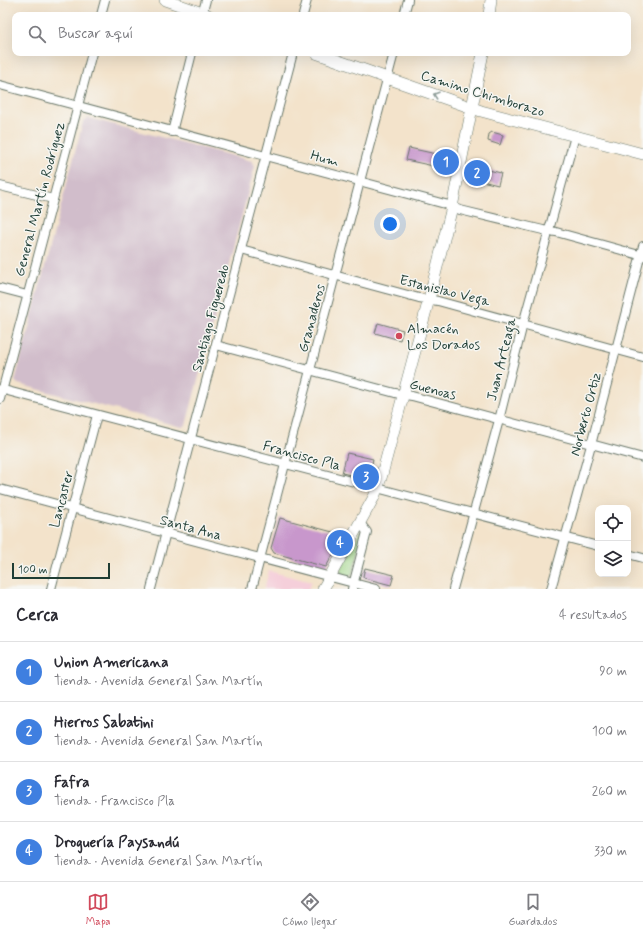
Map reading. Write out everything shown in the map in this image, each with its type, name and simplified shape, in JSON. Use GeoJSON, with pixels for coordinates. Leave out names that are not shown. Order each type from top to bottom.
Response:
{"type":"FeatureCollection","features":[{"type":"Feature","properties":{"kind":"main road"},"geometry":{"type":"LineString","coordinates":[[165,0],[198,12]]}},
{"type":"Feature","properties":{"kind":"main road"},"geometry":{"type":"LineString","coordinates":[[489,12],[491,0]]}},
{"type":"Feature","properties":{"kind":"main road","name":"Camino Chimborazo"},"geometry":{"type":"LineString","coordinates":[[325,56],[472,108],[643,154]]}},
{"type":"Feature","properties":{"kind":"main road"},"geometry":{"type":"LineString","coordinates":[[324,589],[360,523],[377,488],[404,394],[452,207],[482,56]]}},
{"type":"Feature","properties":{"kind":"street"},"geometry":{"type":"LineString","coordinates":[[102,12],[105,0]]}},
{"type":"Feature","properties":{"kind":"street"},"geometry":{"type":"LineString","coordinates":[[204,12],[206,0]]}},
{"type":"Feature","properties":{"kind":"street"},"geometry":{"type":"LineString","coordinates":[[304,12],[307,0]]}},
{"type":"Feature","properties":{"kind":"street"},"geometry":{"type":"LineString","coordinates":[[405,12],[408,0]]}},
{"type":"Feature","properties":{"kind":"street","name":"General Martín Rodríguez"},"geometry":{"type":"LineString","coordinates":[[0,399],[1,389],[91,56]]}},
{"type":"Feature","properties":{"kind":"street"},"geometry":{"type":"LineString","coordinates":[[172,132],[191,56]]}},
{"type":"Feature","properties":{"kind":"street","name":"Santiago Figueredo"},"geometry":{"type":"LineString","coordinates":[[151,589],[292,56]]}},
{"type":"Feature","properties":{"kind":"street","name":"Granaderos"},"geometry":{"type":"LineString","coordinates":[[252,589],[393,56]]}},
{"type":"Feature","properties":{"kind":"street","name":"Hum"},"geometry":{"type":"LineString","coordinates":[[0,85],[172,132],[361,181],[467,212],[556,232],[642,256]]}},
{"type":"Feature","properties":{"kind":"street","name":"Juan Arteaga"},"geometry":{"type":"LineString","coordinates":[[453,589],[499,420],[523,324],[575,136]]}},
{"type":"Feature","properties":{"kind":"street"},"geometry":{"type":"LineString","coordinates":[[0,186],[53,200]]}},
{"type":"Feature","properties":{"kind":"street","name":"Norberto Ortiz"},"geometry":{"type":"LineString","coordinates":[[551,589],[642,256],[643,246]]}},
{"type":"Feature","properties":{"kind":"street","name":"Estanislao Vega"},"geometry":{"type":"LineString","coordinates":[[241,250],[643,357]]}},
{"type":"Feature","properties":{"kind":"street"},"geometry":{"type":"LineString","coordinates":[[0,288],[27,295]]}},
{"type":"Feature","properties":{"kind":"street","name":"Guenoas"},"geometry":{"type":"LineString","coordinates":[[216,345],[643,458]]}},
{"type":"Feature","properties":{"kind":"street","name":"Francisco Pla"},"geometry":{"type":"LineString","coordinates":[[1,389],[595,545]]}},
{"type":"Feature","properties":{"kind":"street","name":"Lancaster"},"geometry":{"type":"LineString","coordinates":[[51,589],[97,415]]}},
{"type":"Feature","properties":{"kind":"street","name":"Santa Ana"},"geometry":{"type":"LineString","coordinates":[[0,489],[330,577],[353,586],[376,589]]}},
{"type":"Feature","properties":{"kind":"street"},"geometry":{"type":"LineString","coordinates":[[353,586],[367,532],[360,523]]}},
{"type":"Feature","properties":{"kind":"street"},"geometry":{"type":"LineString","coordinates":[[631,555],[643,558]]}},
{"type":"Feature","properties":{"kind":"shaded area"},"geometry":{"type":"Polygon","coordinates":[[[88,118],[252,161],[255,166],[186,425],[182,427],[18,384],[15,381],[83,122],[88,118]]]}},
{"type":"Feature","properties":{"kind":"shaded area"},"geometry":{"type":"Polygon","coordinates":[[[269,571],[312,582],[308,589],[264,589],[269,571]]]}},
{"type":"Feature","properties":{"kind":"green space"},"geometry":{"type":"Polygon","coordinates":[[[362,531],[364,533],[352,574],[348,576],[344,575],[340,572],[341,568],[360,532],[362,531]]]}},
{"type":"Feature","properties":{"kind":"building"},"geometry":{"type":"Polygon","coordinates":[[[492,132],[503,135],[500,145],[488,141],[489,134],[492,132]]]}},
{"type":"Feature","properties":{"kind":"building"},"geometry":{"type":"Polygon","coordinates":[[[409,148],[450,157],[447,169],[406,160],[409,148]]]}},
{"type":"Feature","properties":{"kind":"building"},"geometry":{"type":"Polygon","coordinates":[[[476,167],[501,173],[498,185],[474,179],[476,167]]]}},
{"type":"Feature","properties":{"kind":"building"},"geometry":{"type":"Polygon","coordinates":[[[378,323],[403,330],[400,340],[375,333],[378,323]]]}},
{"type":"Feature","properties":{"kind":"building"},"geometry":{"type":"Polygon","coordinates":[[[347,453],[373,459],[368,479],[342,473],[347,453]]]}},
{"type":"Feature","properties":{"kind":"building"},"geometry":{"type":"Polygon","coordinates":[[[280,518],[344,535],[326,567],[274,553],[271,548],[280,518]]]}},
{"type":"Feature","properties":{"kind":"building"},"geometry":{"type":"Polygon","coordinates":[[[365,568],[394,575],[391,585],[364,578],[365,568]]]}},
{"type":"Feature","properties":{"kind":"place","name":"Union Americana"},"geometry":{"type":"Point","coordinates":[446,162]}},
{"type":"Feature","properties":{"kind":"place","name":"Hierros Sabatini"},"geometry":{"type":"Point","coordinates":[477,173]}},
{"type":"Feature","properties":{"kind":"place","name":"Almacén Los Dorados"},"geometry":{"type":"Point","coordinates":[399,336]}},
{"type":"Feature","properties":{"kind":"place","name":"Fafra"},"geometry":{"type":"Point","coordinates":[366,477]}},
{"type":"Feature","properties":{"kind":"place","name":"Droguería Paysandú"},"geometry":{"type":"Point","coordinates":[340,543]}}]}
